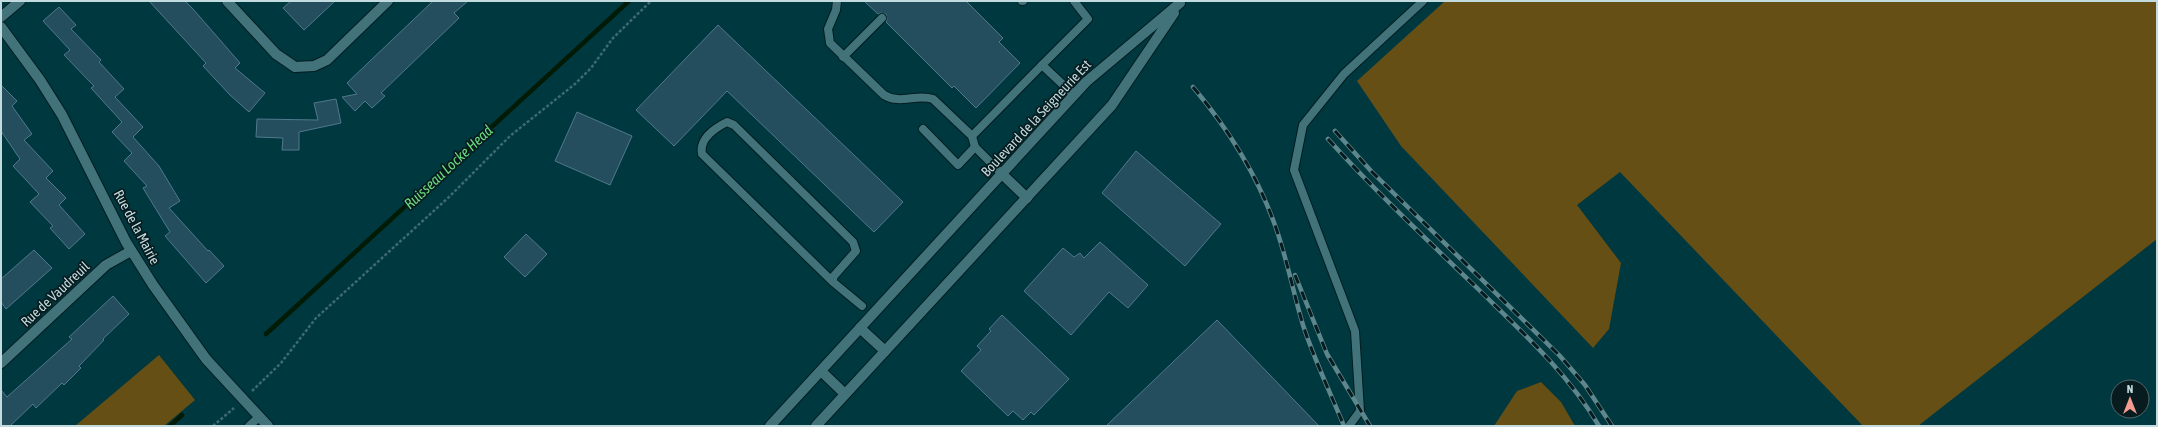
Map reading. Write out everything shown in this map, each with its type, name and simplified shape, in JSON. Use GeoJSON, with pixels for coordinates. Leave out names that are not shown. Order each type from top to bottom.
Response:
{"type":"FeatureCollection","features":[{"type":"Feature","properties":{"kind":"main road"},"geometry":{"type":"LineString","coordinates":[[1,17],[20,1]]}},
{"type":"Feature","properties":{"kind":"main road"},"geometry":{"type":"LineString","coordinates":[[227,1],[276,54],[295,67],[314,66],[327,60],[388,1]]}},
{"type":"Feature","properties":{"kind":"main road","name":"Boulevard de la Seigneurie Est"},"geometry":{"type":"LineString","coordinates":[[770,426],[1086,82],[1180,3],[1112,104],[816,426]]}},
{"type":"Feature","properties":{"kind":"main road","name":"Rue de la Mairie"},"geometry":{"type":"LineString","coordinates":[[1,27],[37,76],[62,115],[131,250],[194,344],[227,384],[268,426]]}},
{"type":"Feature","properties":{"kind":"main road"},"geometry":{"type":"LineString","coordinates":[[1002,174],[1027,198]]}},
{"type":"Feature","properties":{"kind":"main road","name":"Rue de Vaudreuil"},"geometry":{"type":"LineString","coordinates":[[1,363],[106,265],[131,250]]}},
{"type":"Feature","properties":{"kind":"main road"},"geometry":{"type":"LineString","coordinates":[[860,328],[885,351]]}},
{"type":"Feature","properties":{"kind":"main road"},"geometry":{"type":"LineString","coordinates":[[821,371],[845,394]]}},
{"type":"Feature","properties":{"kind":"lane"},"geometry":{"type":"LineString","coordinates":[[836,1],[828,36],[834,48],[889,98],[903,100],[925,97],[933,98],[972,136],[975,147],[1002,174]]}},
{"type":"Feature","properties":{"kind":"lane"},"geometry":{"type":"LineString","coordinates":[[972,136],[1088,19],[1074,1]]}},
{"type":"Feature","properties":{"kind":"lane"},"geometry":{"type":"LineString","coordinates":[[1349,426],[1360,411],[1355,331],[1294,170],[1303,125],[1344,74],[1423,1]]}},
{"type":"Feature","properties":{"kind":"lane"},"geometry":{"type":"LineString","coordinates":[[843,57],[882,18]]}},
{"type":"Feature","properties":{"kind":"lane"},"geometry":{"type":"LineString","coordinates":[[1042,65],[1074,95]]}},
{"type":"Feature","properties":{"kind":"lane"},"geometry":{"type":"LineString","coordinates":[[833,282],[833,277],[856,251],[852,242],[734,125],[727,122],[718,127],[700,147],[702,154],[833,282],[862,306]]}},
{"type":"Feature","properties":{"kind":"lane"},"geometry":{"type":"LineString","coordinates":[[923,129],[958,165],[975,147]]}},
{"type":"Feature","properties":{"kind":"lane"},"geometry":{"type":"LineString","coordinates":[[249,426],[259,417]]}},
{"type":"Feature","properties":{"kind":"path"},"geometry":{"type":"LineString","coordinates":[[254,389],[281,363],[316,318],[449,197],[510,136],[576,84],[591,68],[613,38],[651,1]]}},
{"type":"Feature","properties":{"kind":"path"},"geometry":{"type":"LineString","coordinates":[[214,426],[227,414]]}},
{"type":"Feature","properties":{"kind":"shaded area"},"geometry":{"type":"Polygon","coordinates":[[[1445,1],[2157,1],[2157,239],[1918,426],[1863,426],[1620,172],[1577,205],[1621,263],[1609,329],[1593,348],[1401,146],[1357,81],[1445,1]]]}},
{"type":"Feature","properties":{"kind":"shaded area"},"geometry":{"type":"Polygon","coordinates":[[[159,355],[195,400],[164,426],[75,426],[159,355]]]}},
{"type":"Feature","properties":{"kind":"shaded area"},"geometry":{"type":"Polygon","coordinates":[[[1541,382],[1561,402],[1575,426],[1494,426],[1517,391],[1541,382]]]}},
{"type":"Feature","properties":{"kind":"building"},"geometry":{"type":"Polygon","coordinates":[[[149,1],[185,1],[193,9],[240,63],[235,68],[265,93],[249,112],[230,95],[203,66],[206,63],[149,1]]]}},
{"type":"Feature","properties":{"kind":"building"},"geometry":{"type":"Polygon","coordinates":[[[291,1],[335,1],[304,30],[283,8],[291,1]]]}},
{"type":"Feature","properties":{"kind":"building"},"geometry":{"type":"Polygon","coordinates":[[[433,1],[468,1],[454,13],[459,18],[381,93],[385,96],[372,108],[365,101],[355,111],[342,97],[357,94],[347,83],[433,1]]]}},
{"type":"Feature","properties":{"kind":"building"},"geometry":{"type":"Polygon","coordinates":[[[864,1],[966,1],[1003,38],[999,42],[1020,63],[976,108],[954,86],[952,88],[886,22],[886,14],[878,14],[864,1]]]}},
{"type":"Feature","properties":{"kind":"building"},"geometry":{"type":"Polygon","coordinates":[[[59,7],[76,25],[71,29],[101,60],[99,62],[124,89],[115,97],[143,127],[133,137],[159,166],[180,201],[169,208],[208,251],[209,250],[224,266],[206,283],[165,236],[170,232],[143,188],[147,186],[124,161],[132,153],[112,132],[122,122],[91,88],[94,86],[64,55],[70,50],[43,21],[59,7]]]}},
{"type":"Feature","properties":{"kind":"building"},"geometry":{"type":"Polygon","coordinates":[[[718,25],[903,202],[874,232],[727,91],[674,146],[636,110],[718,25]]]}},
{"type":"Feature","properties":{"kind":"building"},"geometry":{"type":"Polygon","coordinates":[[[1,85],[17,101],[12,106],[32,134],[24,140],[53,171],[46,178],[66,198],[59,205],[85,234],[69,249],[50,228],[53,226],[30,202],[39,194],[13,166],[20,159],[1,131],[1,85]]]}},
{"type":"Feature","properties":{"kind":"building"},"geometry":{"type":"Polygon","coordinates":[[[336,99],[341,123],[299,132],[299,150],[282,150],[283,138],[256,137],[257,119],[318,120],[314,103],[336,99]]]}},
{"type":"Feature","properties":{"kind":"building"},"geometry":{"type":"Polygon","coordinates":[[[577,112],[632,136],[610,185],[555,161],[577,112]]]}},
{"type":"Feature","properties":{"kind":"building"},"geometry":{"type":"Polygon","coordinates":[[[1136,151],[1221,224],[1185,266],[1102,193],[1136,151]]]}},
{"type":"Feature","properties":{"kind":"building"},"geometry":{"type":"Polygon","coordinates":[[[526,234],[547,254],[525,277],[504,257],[526,234]]]}},
{"type":"Feature","properties":{"kind":"building"},"geometry":{"type":"Polygon","coordinates":[[[1100,242],[1148,285],[1128,308],[1109,292],[1071,335],[1024,291],[1063,248],[1074,257],[1080,253],[1084,258],[1100,242]]]}},
{"type":"Feature","properties":{"kind":"building"},"geometry":{"type":"Polygon","coordinates":[[[34,250],[52,268],[6,309],[1,302],[1,279],[34,250]]]}},
{"type":"Feature","properties":{"kind":"building"},"geometry":{"type":"Polygon","coordinates":[[[113,296],[129,314],[103,339],[104,340],[79,366],[81,368],[64,385],[62,383],[36,408],[33,404],[10,426],[1,426],[1,390],[7,397],[72,339],[69,337],[113,296]]]}},
{"type":"Feature","properties":{"kind":"building"},"geometry":{"type":"Polygon","coordinates":[[[1002,315],[1069,379],[1034,415],[1031,412],[1023,420],[1013,411],[1008,416],[961,371],[981,350],[977,346],[991,331],[989,329],[1002,315]]]}},
{"type":"Feature","properties":{"kind":"building"},"geometry":{"type":"Polygon","coordinates":[[[1217,320],[1319,426],[1106,426],[1217,320]]]}},
{"type":"Feature","properties":{"kind":"waterway","name":"Ruisseau Locke Head"},"geometry":{"type":"LineString","coordinates":[[266,334],[629,1]]}},
{"type":"Feature","properties":{"kind":"waterway","name":"Ruisseau Locke Head"},"geometry":{"type":"LineString","coordinates":[[170,426],[182,415]]}},
{"type":"Feature","properties":{"kind":"railway"},"geometry":{"type":"LineString","coordinates":[[1193,87],[1207,104],[1243,156],[1271,214],[1282,245],[1307,338],[1344,426]]}},
{"type":"Feature","properties":{"kind":"railway"},"geometry":{"type":"LineString","coordinates":[[1335,131],[1372,172],[1560,356],[1585,385],[1612,426]]}},
{"type":"Feature","properties":{"kind":"railway"},"geometry":{"type":"LineString","coordinates":[[1328,139],[1382,196],[1542,353],[1573,388],[1599,426]]}},
{"type":"Feature","properties":{"kind":"railway"},"geometry":{"type":"LineString","coordinates":[[1295,275],[1327,354],[1370,426]]}}]}
